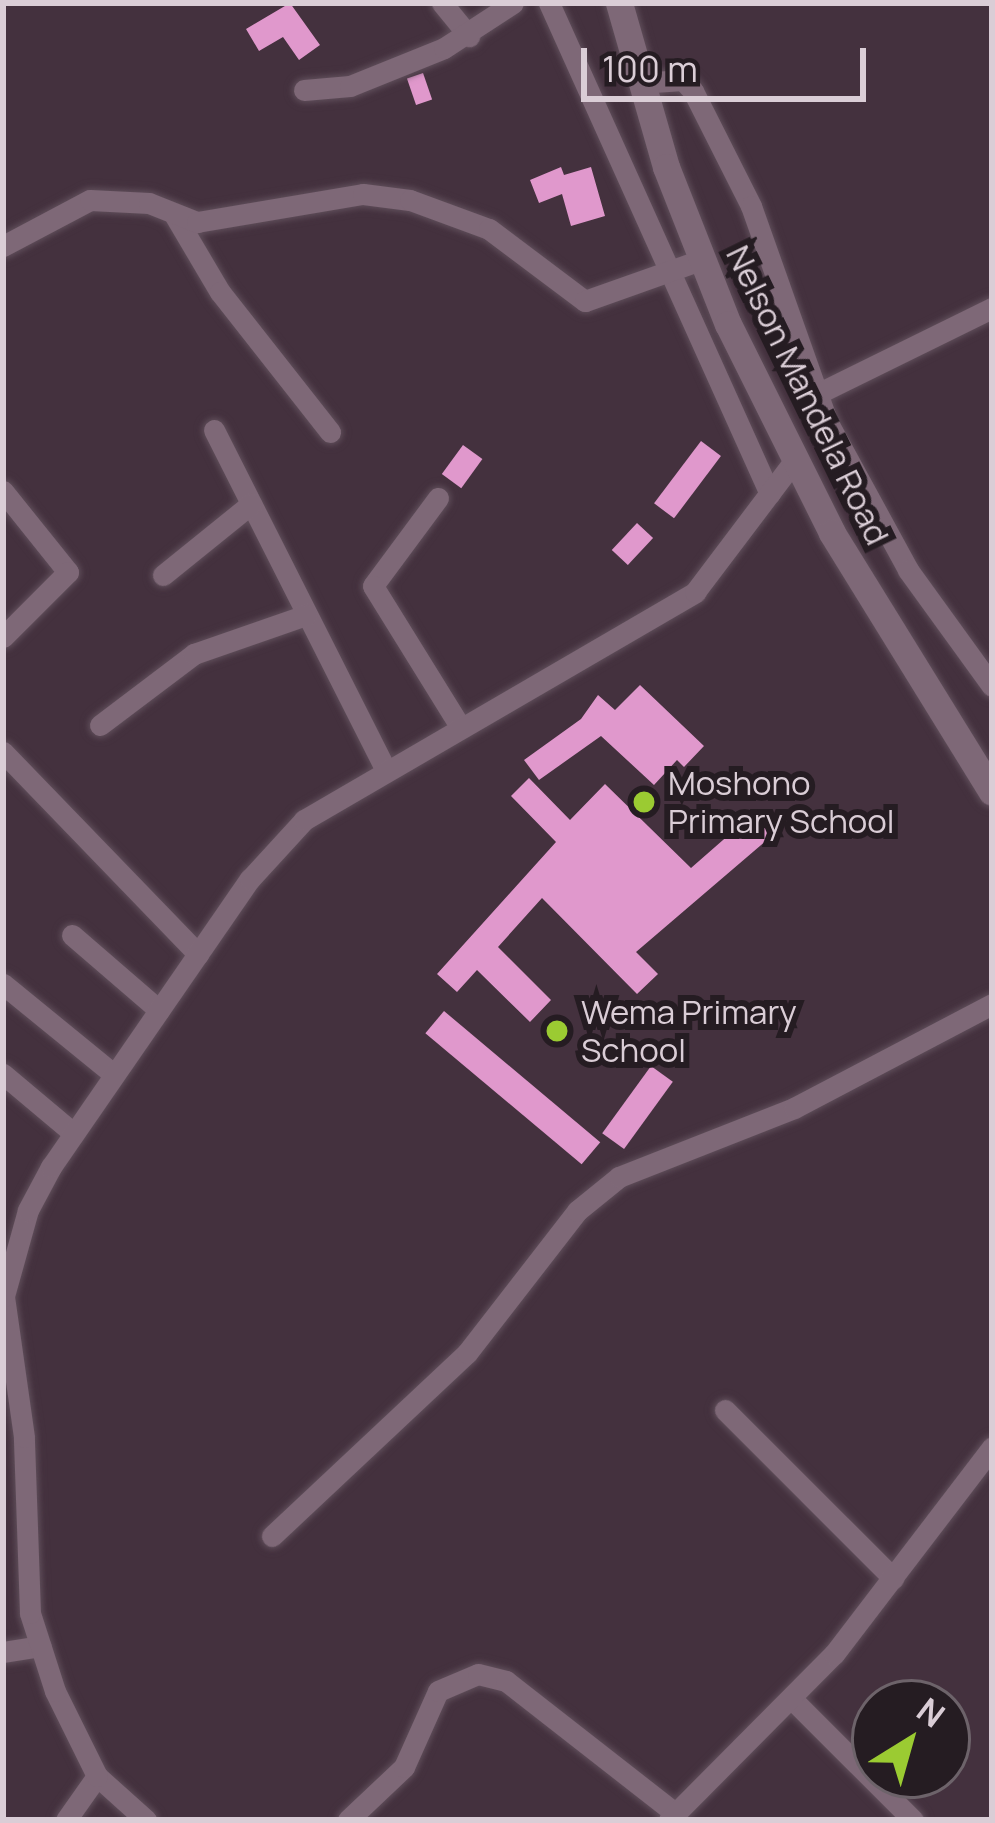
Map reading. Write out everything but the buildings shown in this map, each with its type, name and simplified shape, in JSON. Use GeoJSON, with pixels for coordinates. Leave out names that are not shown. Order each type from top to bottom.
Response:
{"type":"FeatureCollection","features":[{"type":"Feature","properties":{"kind":"main road","name":"Nelson Mandela Road"},"geometry":{"type":"LineString","coordinates":[[619,3],[639,83],[701,260],[794,461],[992,792]]}},
{"type":"Feature","properties":{"kind":"street"},"geometry":{"type":"LineString","coordinates":[[442,3],[469,36]]}},
{"type":"Feature","properties":{"kind":"street"},"geometry":{"type":"LineString","coordinates":[[304,90],[350,86],[469,36],[513,3]]}},
{"type":"Feature","properties":{"kind":"street"},"geometry":{"type":"LineString","coordinates":[[549,3],[667,274],[770,494]]}},
{"type":"Feature","properties":{"kind":"street"},"geometry":{"type":"LineString","coordinates":[[639,83],[682,80],[693,91],[751,206],[815,395],[901,557],[992,686]]}},
{"type":"Feature","properties":{"kind":"street"},"geometry":{"type":"LineString","coordinates":[[3,246],[90,200],[149,203],[197,222],[323,196],[384,195],[490,229],[585,301],[701,260]]}},
{"type":"Feature","properties":{"kind":"street"},"geometry":{"type":"LineString","coordinates":[[175,215],[220,292],[330,432]]}},
{"type":"Feature","properties":{"kind":"street"},"geometry":{"type":"LineString","coordinates":[[815,395],[992,308]]}},
{"type":"Feature","properties":{"kind":"street"},"geometry":{"type":"LineString","coordinates":[[214,430],[386,770]]}},
{"type":"Feature","properties":{"kind":"street"},"geometry":{"type":"LineString","coordinates":[[146,1820],[97,1776],[30,1612],[22,1414],[3,1296],[28,1210],[71,1131],[292,832],[386,770],[695,592],[794,461]]}},
{"type":"Feature","properties":{"kind":"street"},"geometry":{"type":"LineString","coordinates":[[3,491],[64,558],[68,572],[3,637]]}},
{"type":"Feature","properties":{"kind":"street"},"geometry":{"type":"LineString","coordinates":[[438,498],[374,586],[461,728]]}},
{"type":"Feature","properties":{"kind":"street"},"geometry":{"type":"LineString","coordinates":[[163,575],[251,504]]}},
{"type":"Feature","properties":{"kind":"street"},"geometry":{"type":"LineString","coordinates":[[100,725],[194,654],[306,615]]}},
{"type":"Feature","properties":{"kind":"street"},"geometry":{"type":"LineString","coordinates":[[3,752],[198,954]]}},
{"type":"Feature","properties":{"kind":"street"},"geometry":{"type":"LineString","coordinates":[[72,935],[159,1010]]}},
{"type":"Feature","properties":{"kind":"street"},"geometry":{"type":"LineString","coordinates":[[3,984],[112,1073]]}},
{"type":"Feature","properties":{"kind":"street"},"geometry":{"type":"LineString","coordinates":[[272,1536],[467,1353],[577,1211],[619,1177],[794,1108],[992,1004]]}},
{"type":"Feature","properties":{"kind":"street"},"geometry":{"type":"LineString","coordinates":[[3,1074],[71,1131]]}},
{"type":"Feature","properties":{"kind":"street"},"geometry":{"type":"LineString","coordinates":[[725,1410],[893,1578]]}},
{"type":"Feature","properties":{"kind":"street"},"geometry":{"type":"LineString","coordinates":[[349,1820],[398,1775],[438,1690],[478,1674],[506,1681],[672,1816],[792,1699],[893,1578],[992,1447]]}},
{"type":"Feature","properties":{"kind":"street"},"geometry":{"type":"LineString","coordinates":[[3,1652],[41,1646]]}},
{"type":"Feature","properties":{"kind":"street"},"geometry":{"type":"LineString","coordinates":[[792,1699],[913,1820]]}},
{"type":"Feature","properties":{"kind":"street"},"geometry":{"type":"LineString","coordinates":[[66,1820],[97,1776]]}},
{"type":"Feature","properties":{"kind":"place","name":"Moshono Primary School"},"geometry":{"type":"Point","coordinates":[644,802]}},
{"type":"Feature","properties":{"kind":"place","name":"Wema Primary School"},"geometry":{"type":"Point","coordinates":[557,1031]}}]}
